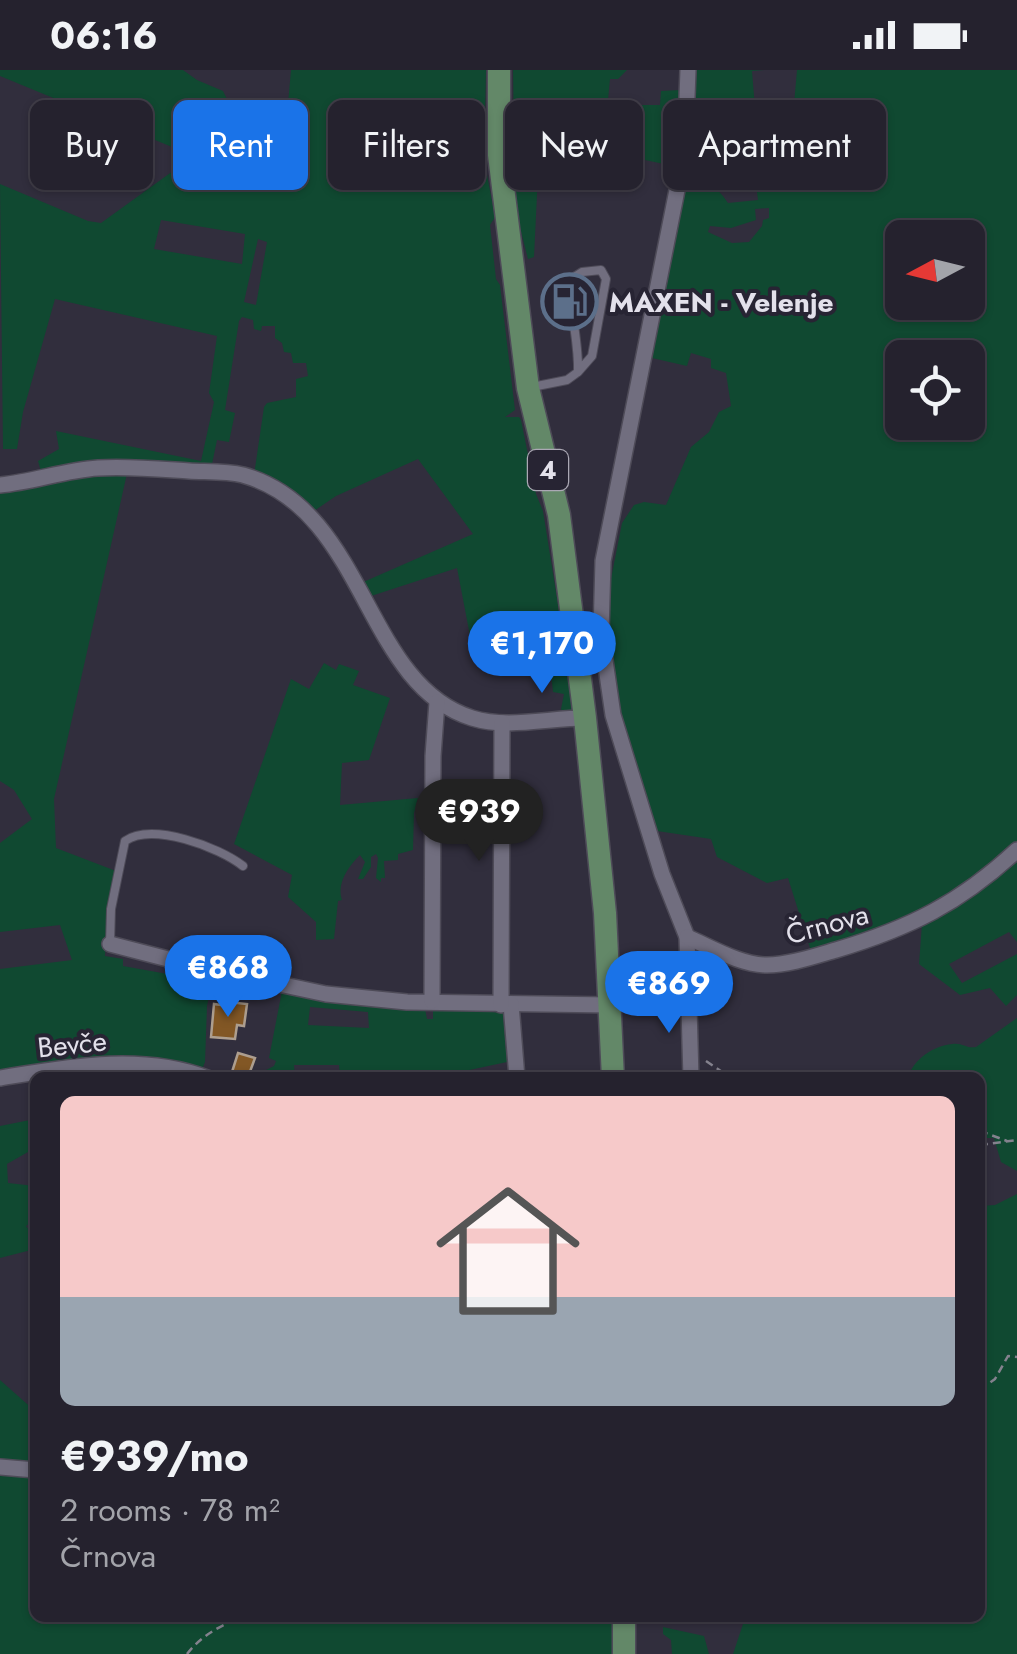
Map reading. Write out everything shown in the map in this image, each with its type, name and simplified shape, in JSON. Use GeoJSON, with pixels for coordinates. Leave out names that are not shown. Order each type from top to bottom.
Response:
{"type":"FeatureCollection","features":[{"type":"Feature","properties":{"kind":"main road","name":"4"},"geometry":{"type":"LineString","coordinates":[[499,70],[499,155],[528,388],[559,515],[586,718],[605,914],[613,1072]]}},
{"type":"Feature","properties":{"kind":"main road"},"geometry":{"type":"LineString","coordinates":[[624,1622],[624,1654]]}},
{"type":"Feature","properties":{"kind":"street"},"geometry":{"type":"LineString","coordinates":[[688,70],[684,150],[603,561],[601,634],[613,715],[662,874],[686,937],[691,1072]]}},
{"type":"Feature","properties":{"kind":"street"},"geometry":{"type":"LineString","coordinates":[[0,485],[96,468],[242,475],[273,489],[323,530],[356,580],[382,634],[438,702],[474,719],[502,723],[586,718]]}},
{"type":"Feature","properties":{"kind":"street"},"geometry":{"type":"LineString","coordinates":[[432,1002],[433,756],[438,702]]}},
{"type":"Feature","properties":{"kind":"street"},"geometry":{"type":"LineString","coordinates":[[502,723],[506,1005],[516,1072]]}},
{"type":"Feature","properties":{"kind":"street","name":"Črnova"},"geometry":{"type":"LineString","coordinates":[[686,937],[766,965],[810,958],[914,924],[963,894],[1017,850]]}},
{"type":"Feature","properties":{"kind":"street"},"geometry":{"type":"LineString","coordinates":[[110,944],[326,994],[407,1002],[610,1005],[688,995]]}},
{"type":"Feature","properties":{"kind":"street","name":"Bevče"},"geometry":{"type":"LineString","coordinates":[[38,1072],[126,1064],[181,1072]]}},
{"type":"Feature","properties":{"kind":"street","name":"Bevče"},"geometry":{"type":"LineString","coordinates":[[0,1078],[30,1073]]}},
{"type":"Feature","properties":{"kind":"street"},"geometry":{"type":"LineString","coordinates":[[0,1467],[30,1470]]}},
{"type":"Feature","properties":{"kind":"lane"},"geometry":{"type":"LineString","coordinates":[[528,388],[566,380],[578,372],[592,356],[606,280],[601,270],[582,272],[571,279],[578,372]]}},
{"type":"Feature","properties":{"kind":"lane"},"geometry":{"type":"LineString","coordinates":[[110,944],[111,909],[125,841],[135,834],[160,834],[187,841],[229,855],[243,866]]}},
{"type":"Feature","properties":{"kind":"path"},"geometry":{"type":"LineString","coordinates":[[693,1051],[723,1072]]}},
{"type":"Feature","properties":{"kind":"path"},"geometry":{"type":"LineString","coordinates":[[985,1132],[1008,1141]]}},
{"type":"Feature","properties":{"kind":"path"},"geometry":{"type":"LineString","coordinates":[[985,1144],[1017,1140]]}},
{"type":"Feature","properties":{"kind":"path"},"geometry":{"type":"LineString","coordinates":[[985,1386],[995,1379],[1008,1356],[1017,1357]]}},
{"type":"Feature","properties":{"kind":"path"},"geometry":{"type":"LineString","coordinates":[[187,1654],[196,1642],[230,1622]]}},
{"type":"Feature","properties":{"kind":"green space"},"geometry":{"type":"Polygon","coordinates":[[[0,70],[183,70],[223,91],[228,100],[173,100],[173,147],[153,139],[153,100],[58,100],[0,76],[0,70]]]}},
{"type":"Feature","properties":{"kind":"green space"},"geometry":{"type":"Polygon","coordinates":[[[291,70],[486,70],[485,114],[485,100],[328,100],[328,190],[485,190],[485,164],[495,217],[490,225],[515,410],[505,417],[521,420],[543,511],[572,692],[571,712],[564,714],[561,709],[564,694],[553,692],[548,649],[538,649],[539,660],[513,664],[510,642],[472,646],[457,568],[368,597],[361,583],[473,534],[418,459],[336,496],[311,513],[254,475],[264,407],[296,397],[296,379],[308,376],[306,363],[293,363],[291,353],[284,352],[282,343],[275,338],[275,326],[262,326],[261,331],[254,329],[253,320],[242,317],[239,321],[225,410],[235,413],[229,442],[217,440],[211,469],[42,475],[38,461],[59,449],[56,431],[201,461],[214,402],[209,393],[217,336],[55,299],[23,412],[17,449],[3,449],[0,184],[101,223],[147,190],[153,190],[153,185],[173,171],[173,190],[308,190],[308,100],[288,100],[291,70]],[[161,220],[154,249],[242,264],[245,234],[161,220]],[[258,239],[244,302],[256,305],[267,242],[258,239]]]}},
{"type":"Feature","properties":{"kind":"green space"},"geometry":{"type":"Polygon","coordinates":[[[513,70],[627,70],[618,79],[610,79],[608,100],[513,100],[513,70]]]}},
{"type":"Feature","properties":{"kind":"green space"},"geometry":{"type":"Polygon","coordinates":[[[697,70],[764,70],[752,71],[754,100],[694,100],[697,70]]]}},
{"type":"Feature","properties":{"kind":"green space"},"geometry":{"type":"Polygon","coordinates":[[[797,70],[1017,70],[1017,845],[998,863],[917,917],[811,951],[788,878],[767,883],[717,857],[711,839],[657,831],[617,703],[607,638],[609,589],[622,523],[634,505],[666,505],[691,447],[709,432],[719,412],[731,406],[726,373],[711,368],[711,359],[691,353],[687,366],[652,358],[685,190],[717,190],[728,203],[758,200],[757,190],[886,190],[886,100],[794,100],[797,70]],[[769,208],[755,209],[756,220],[731,228],[710,226],[708,232],[732,243],[749,242],[763,220],[769,218],[769,208]]]}},
{"type":"Feature","properties":{"kind":"green space"},"geometry":{"type":"Polygon","coordinates":[[[680,90],[680,100],[663,100],[663,164],[643,160],[643,105],[660,105],[661,91],[680,90]]]}},
{"type":"Feature","properties":{"kind":"green space"},"geometry":{"type":"Polygon","coordinates":[[[515,190],[537,190],[534,257],[528,259],[515,208],[515,190]]]}},
{"type":"Feature","properties":{"kind":"green space"},"geometry":{"type":"Polygon","coordinates":[[[128,469],[54,799],[56,848],[116,871],[107,914],[105,956],[123,959],[123,966],[212,982],[205,1062],[203,1067],[196,1068],[0,1071],[0,969],[72,960],[60,925],[0,932],[0,843],[32,819],[14,790],[0,781],[0,490],[128,469]]]}},
{"type":"Feature","properties":{"kind":"green space"},"geometry":{"type":"Polygon","coordinates":[[[324,663],[336,670],[339,664],[359,671],[353,685],[390,698],[369,760],[342,763],[340,805],[418,798],[413,850],[398,854],[398,860],[384,861],[385,878],[381,882],[376,878],[376,854],[371,857],[371,867],[363,879],[358,879],[365,862],[360,855],[342,881],[334,939],[316,940],[316,922],[288,897],[292,875],[234,844],[291,679],[309,689],[324,663]]]}},
{"type":"Feature","properties":{"kind":"green space"},"geometry":{"type":"Polygon","coordinates":[[[1017,857],[1017,942],[1009,932],[949,964],[962,983],[1017,954],[1017,995],[1006,1006],[990,988],[960,995],[919,964],[922,924],[1017,857]]]}},
{"type":"Feature","properties":{"kind":"green space"},"geometry":{"type":"Polygon","coordinates":[[[282,991],[425,1009],[427,1019],[433,1019],[433,1009],[438,1007],[503,1013],[507,1062],[460,1072],[340,1072],[339,1065],[294,1065],[295,1072],[262,1072],[276,1061],[269,1058],[282,991]],[[310,1007],[308,1025],[369,1028],[368,1012],[310,1007]]]}},
{"type":"Feature","properties":{"kind":"green space"},"geometry":{"type":"Polygon","coordinates":[[[1017,1018],[1017,1171],[1001,1162],[994,1138],[985,1138],[985,1072],[911,1072],[920,1059],[945,1045],[976,1047],[1017,1018]]]}},
{"type":"Feature","properties":{"kind":"green space"},"geometry":{"type":"Polygon","coordinates":[[[30,1120],[30,1151],[7,1164],[8,1183],[30,1185],[30,1223],[26,1226],[30,1231],[30,1250],[0,1258],[0,1126],[30,1120]]]}},
{"type":"Feature","properties":{"kind":"green space"},"geometry":{"type":"Polygon","coordinates":[[[1017,1194],[1017,1654],[733,1654],[744,1622],[985,1622],[985,1206],[1017,1194]]]}},
{"type":"Feature","properties":{"kind":"green space"},"geometry":{"type":"Polygon","coordinates":[[[0,1380],[30,1407],[30,1622],[616,1622],[617,1654],[0,1654],[0,1380]]]}},
{"type":"Feature","properties":{"kind":"green space"},"geometry":{"type":"Polygon","coordinates":[[[663,1627],[704,1636],[709,1654],[672,1654],[671,1640],[663,1634],[663,1627]]]}},
{"type":"Feature","properties":{"kind":"building"},"geometry":{"type":"Polygon","coordinates":[[[228,1002],[247,1004],[244,1026],[237,1025],[235,1039],[211,1037],[214,1004],[228,1006],[228,1002]]]}},
{"type":"Feature","properties":{"kind":"building"},"geometry":{"type":"Polygon","coordinates":[[[238,1053],[255,1058],[250,1072],[232,1072],[238,1053]]]}},
{"type":"Feature","properties":{"kind":"place","name":"MAXEN - Velenje"},"geometry":{"type":"Point","coordinates":[570,302]}}]}
